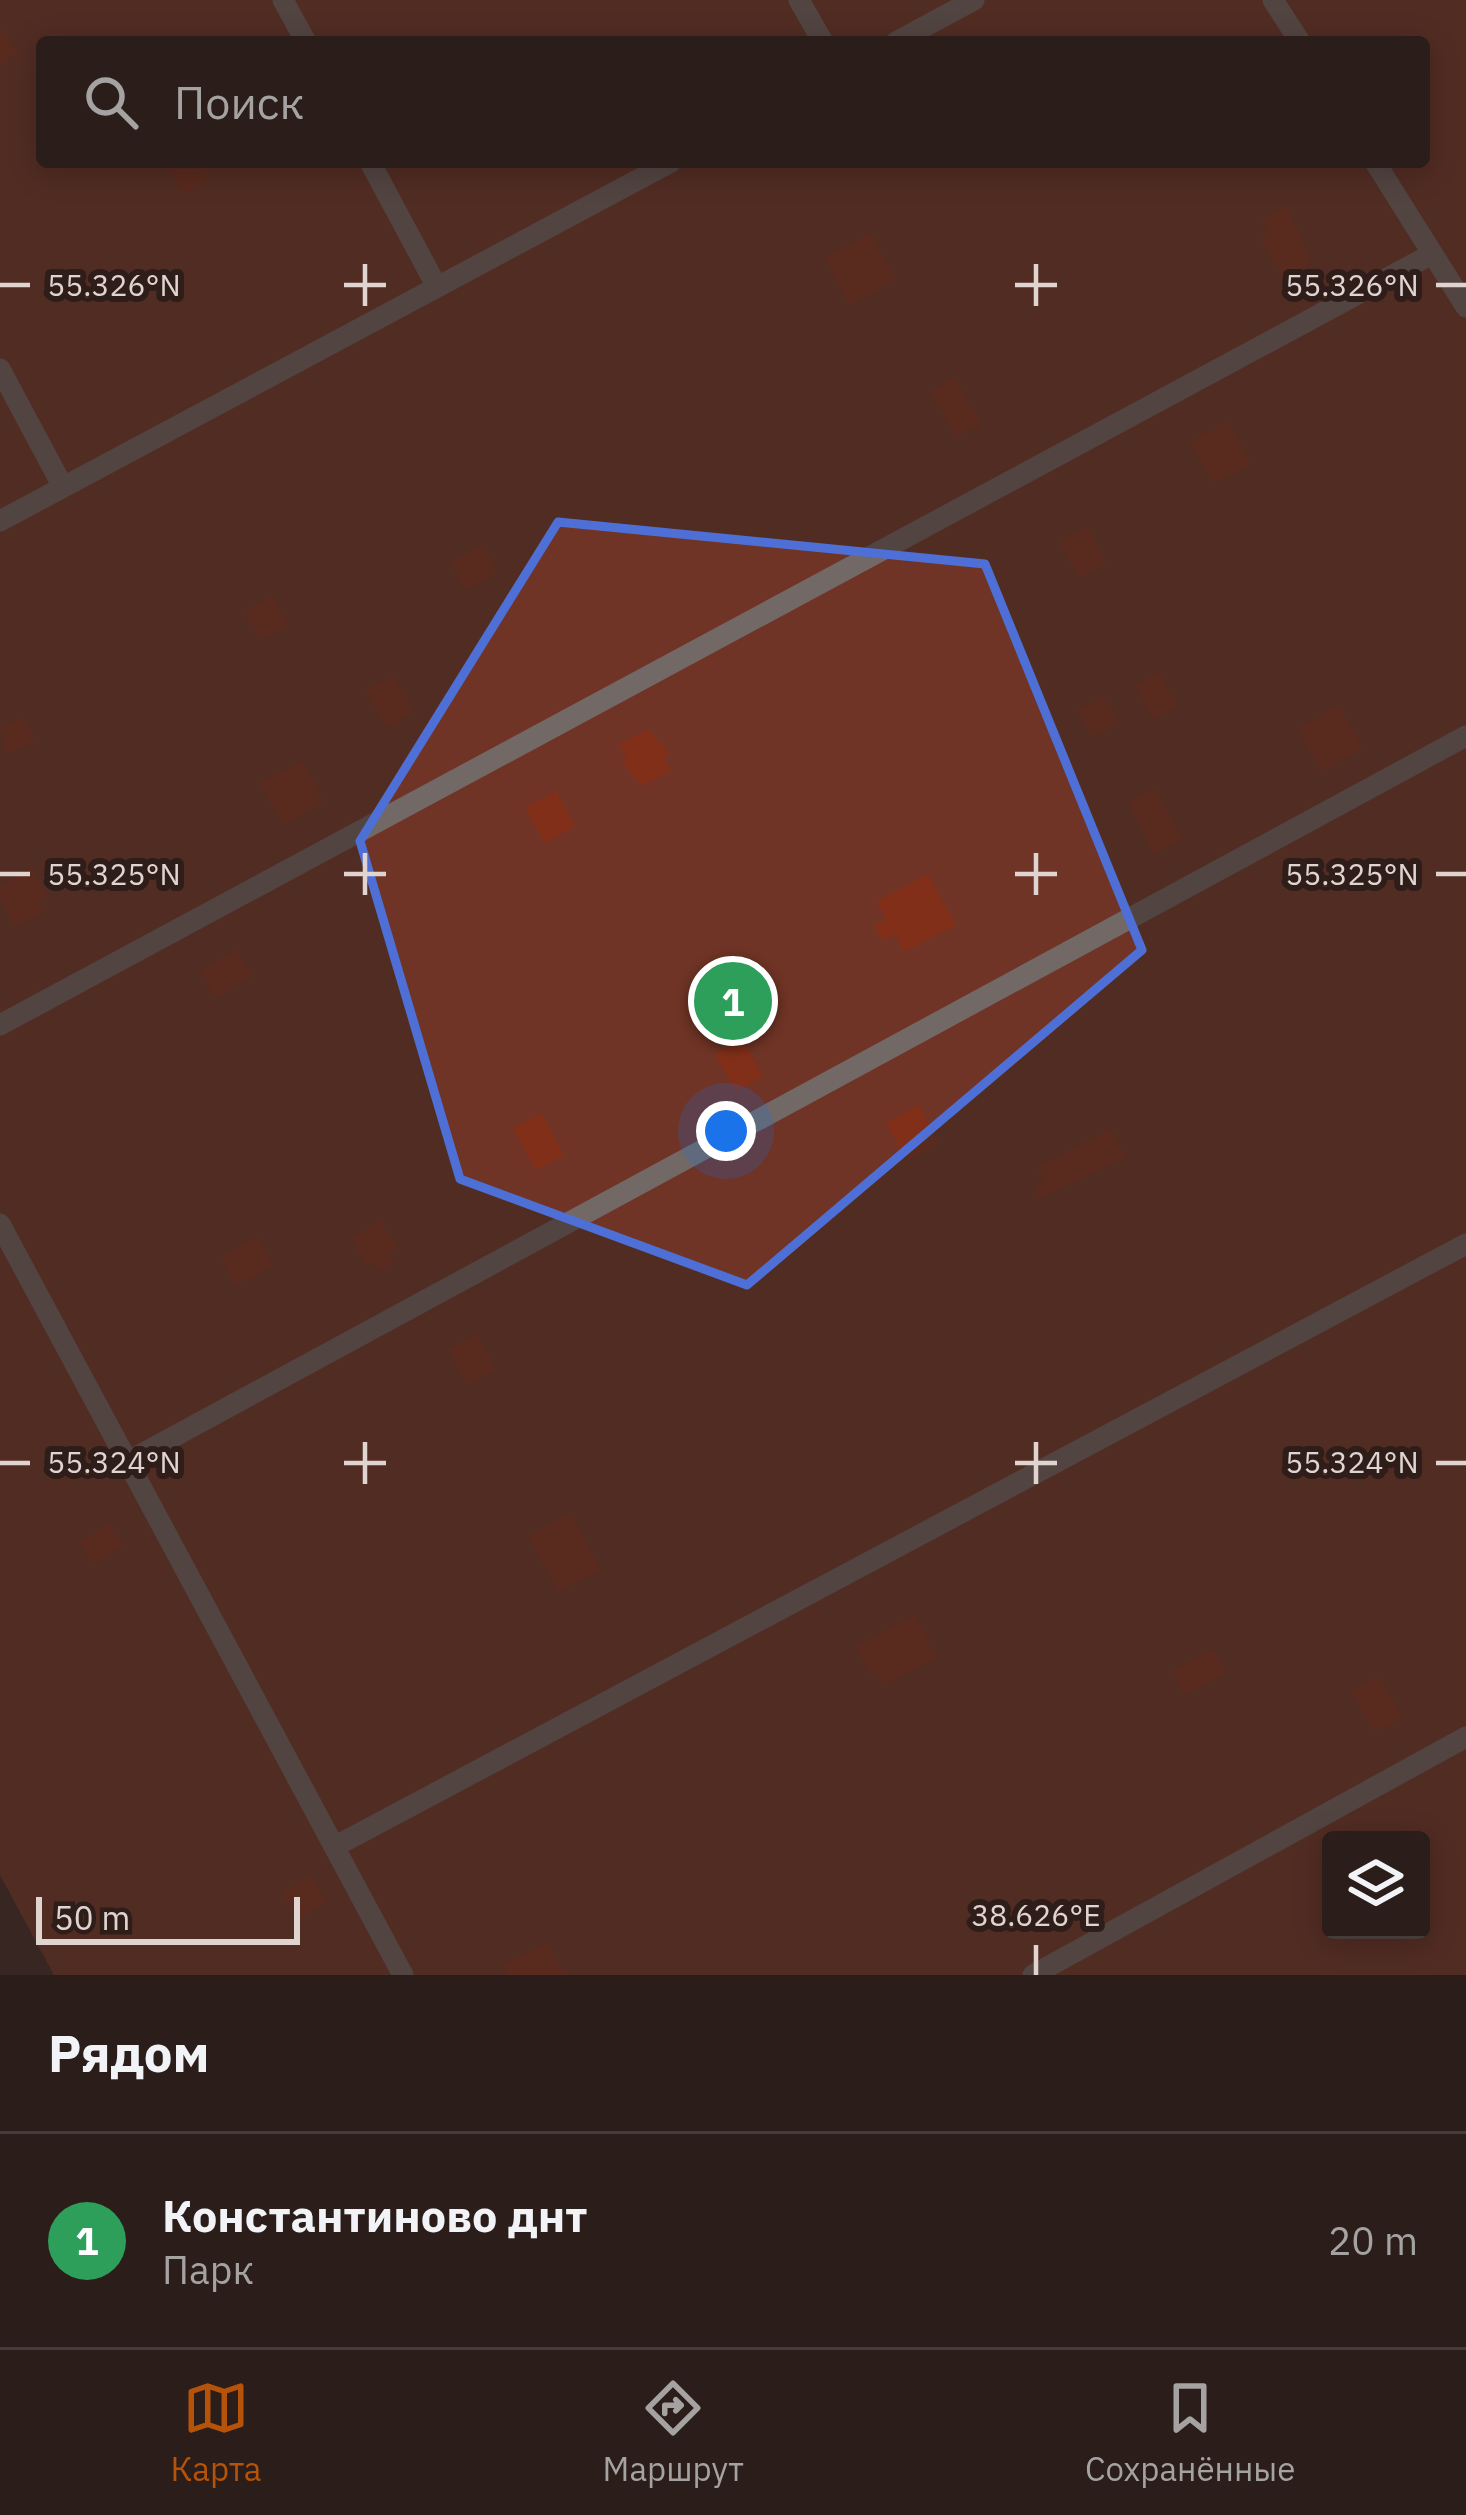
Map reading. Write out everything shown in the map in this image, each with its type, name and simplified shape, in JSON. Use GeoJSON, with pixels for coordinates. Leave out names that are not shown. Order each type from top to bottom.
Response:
{"type":"FeatureCollection","features":[{"type":"Feature","properties":{"kind":"lane"},"geometry":{"type":"LineString","coordinates":[[283,0],[303,36]]}},
{"type":"Feature","properties":{"kind":"lane"},"geometry":{"type":"LineString","coordinates":[[800,0],[820,36]]}},
{"type":"Feature","properties":{"kind":"lane"},"geometry":{"type":"LineString","coordinates":[[907,36],[974,0]]}},
{"type":"Feature","properties":{"kind":"lane"},"geometry":{"type":"LineString","coordinates":[[1273,0],[1296,36]]}},
{"type":"Feature","properties":{"kind":"lane"},"geometry":{"type":"LineString","coordinates":[[373,168],[437,287]]}},
{"type":"Feature","properties":{"kind":"lane"},"geometry":{"type":"LineString","coordinates":[[0,521],[660,168]]}},
{"type":"Feature","properties":{"kind":"lane"},"geometry":{"type":"LineString","coordinates":[[1379,168],[1466,308]]}},
{"type":"Feature","properties":{"kind":"lane"},"geometry":{"type":"LineString","coordinates":[[0,1025],[1432,254]]}},
{"type":"Feature","properties":{"kind":"lane"},"geometry":{"type":"LineString","coordinates":[[0,369],[63,488]]}},
{"type":"Feature","properties":{"kind":"lane"},"geometry":{"type":"LineString","coordinates":[[128,1462],[1466,736]]}},
{"type":"Feature","properties":{"kind":"lane"},"geometry":{"type":"LineString","coordinates":[[0,1224],[403,1975]]}},
{"type":"Feature","properties":{"kind":"lane"},"geometry":{"type":"LineString","coordinates":[[334,1846],[1466,1244]]}},
{"type":"Feature","properties":{"kind":"lane"},"geometry":{"type":"LineString","coordinates":[[1033,1975],[1466,1737]]}},
{"type":"Feature","properties":{"kind":"highlighted area"},"geometry":{"type":"Polygon","coordinates":[[[558,522],[985,564],[1142,950],[747,1285],[460,1179],[360,841],[558,522]]]}},
{"type":"Feature","properties":{"kind":"shaded area"},"geometry":{"type":"Polygon","coordinates":[[[0,0],[1466,0],[1466,1975],[54,1975],[0,1875],[0,0]]]}},
{"type":"Feature","properties":{"kind":"building"},"geometry":{"type":"Polygon","coordinates":[[[0,26],[19,53],[0,66],[0,26]]]}},
{"type":"Feature","properties":{"kind":"building"},"geometry":{"type":"Polygon","coordinates":[[[169,168],[203,168],[210,180],[183,194],[169,168]]]}},
{"type":"Feature","properties":{"kind":"building"},"geometry":{"type":"Polygon","coordinates":[[[1286,205],[1312,261],[1283,278],[1259,236],[1268,231],[1261,220],[1286,205]]]}},
{"type":"Feature","properties":{"kind":"building"},"geometry":{"type":"Polygon","coordinates":[[[871,233],[897,280],[850,305],[824,258],[871,233]]]}},
{"type":"Feature","properties":{"kind":"building"},"geometry":{"type":"Polygon","coordinates":[[[954,377],[981,423],[957,438],[930,392],[954,377]]]}},
{"type":"Feature","properties":{"kind":"building"},"geometry":{"type":"Polygon","coordinates":[[[1228,421],[1251,464],[1213,484],[1190,441],[1228,421]]]}},
{"type":"Feature","properties":{"kind":"building"},"geometry":{"type":"Polygon","coordinates":[[[1087,526],[1107,563],[1079,578],[1059,541],[1087,526]]]}},
{"type":"Feature","properties":{"kind":"building"},"geometry":{"type":"Polygon","coordinates":[[[483,544],[498,573],[465,590],[450,562],[483,544]]]}},
{"type":"Feature","properties":{"kind":"building"},"geometry":{"type":"Polygon","coordinates":[[[272,596],[288,624],[260,640],[244,612],[272,596]]]}},
{"type":"Feature","properties":{"kind":"building"},"geometry":{"type":"Polygon","coordinates":[[[1159,672],[1178,706],[1154,719],[1135,685],[1159,672]]]}},
{"type":"Feature","properties":{"kind":"building"},"geometry":{"type":"Polygon","coordinates":[[[393,675],[414,712],[387,728],[365,690],[393,675]]]}},
{"type":"Feature","properties":{"kind":"building"},"geometry":{"type":"Polygon","coordinates":[[[1104,695],[1119,723],[1092,738],[1077,710],[1104,695]]]}},
{"type":"Feature","properties":{"kind":"building"},"geometry":{"type":"Polygon","coordinates":[[[1339,705],[1363,749],[1322,772],[1298,728],[1339,705]]]}},
{"type":"Feature","properties":{"kind":"building"},"geometry":{"type":"Polygon","coordinates":[[[23,716],[36,740],[7,755],[0,729],[23,716]]]}},
{"type":"Feature","properties":{"kind":"building"},"geometry":{"type":"Polygon","coordinates":[[[648,729],[670,754],[664,758],[671,771],[642,786],[621,761],[627,758],[619,744],[648,729]]]}},
{"type":"Feature","properties":{"kind":"building"},"geometry":{"type":"Polygon","coordinates":[[[302,761],[325,802],[283,825],[260,783],[302,761]]]}},
{"type":"Feature","properties":{"kind":"building"},"geometry":{"type":"Polygon","coordinates":[[[1155,788],[1182,839],[1154,854],[1128,802],[1155,788]]]}},
{"type":"Feature","properties":{"kind":"building"},"geometry":{"type":"Polygon","coordinates":[[[556,791],[575,826],[545,843],[525,808],[556,791]]]}},
{"type":"Feature","properties":{"kind":"building"},"geometry":{"type":"Polygon","coordinates":[[[32,868],[48,896],[38,902],[44,911],[15,927],[0,899],[0,886],[32,868]]]}},
{"type":"Feature","properties":{"kind":"building"},"geometry":{"type":"Polygon","coordinates":[[[928,874],[956,925],[904,952],[895,935],[883,941],[874,925],[886,919],[877,901],[928,874]]]}},
{"type":"Feature","properties":{"kind":"building"},"geometry":{"type":"Polygon","coordinates":[[[236,949],[253,976],[216,998],[200,971],[236,949]]]}},
{"type":"Feature","properties":{"kind":"building"},"geometry":{"type":"Polygon","coordinates":[[[743,1039],[763,1077],[735,1091],[715,1054],[743,1039]]]}},
{"type":"Feature","properties":{"kind":"building"},"geometry":{"type":"Polygon","coordinates":[[[919,1105],[939,1143],[907,1161],[886,1123],[919,1105]]]}},
{"type":"Feature","properties":{"kind":"building"},"geometry":{"type":"Polygon","coordinates":[[[541,1113],[564,1155],[536,1170],[513,1128],[541,1113]]]}},
{"type":"Feature","properties":{"kind":"building"},"geometry":{"type":"Polygon","coordinates":[[[1111,1128],[1126,1157],[1039,1199],[1033,1187],[1044,1181],[1037,1168],[1111,1128]]]}},
{"type":"Feature","properties":{"kind":"building"},"geometry":{"type":"Polygon","coordinates":[[[381,1220],[398,1248],[389,1254],[394,1263],[379,1271],[374,1262],[367,1266],[351,1238],[381,1220]]]}},
{"type":"Feature","properties":{"kind":"building"},"geometry":{"type":"Polygon","coordinates":[[[258,1237],[273,1265],[236,1286],[220,1257],[258,1237]]]}},
{"type":"Feature","properties":{"kind":"building"},"geometry":{"type":"Polygon","coordinates":[[[477,1334],[496,1370],[467,1385],[449,1350],[477,1334]]]}},
{"type":"Feature","properties":{"kind":"building"},"geometry":{"type":"Polygon","coordinates":[[[570,1513],[601,1569],[559,1592],[528,1536],[570,1513]]]}},
{"type":"Feature","properties":{"kind":"building"},"geometry":{"type":"Polygon","coordinates":[[[109,1523],[123,1546],[93,1564],[79,1542],[109,1523]]]}},
{"type":"Feature","properties":{"kind":"building"},"geometry":{"type":"Polygon","coordinates":[[[915,1615],[937,1657],[884,1685],[875,1672],[870,1675],[855,1646],[915,1615]]]}},
{"type":"Feature","properties":{"kind":"building"},"geometry":{"type":"Polygon","coordinates":[[[1214,1649],[1226,1673],[1184,1695],[1172,1671],[1214,1649]]]}},
{"type":"Feature","properties":{"kind":"building"},"geometry":{"type":"Polygon","coordinates":[[[1379,1675],[1402,1718],[1374,1732],[1351,1691],[1379,1675]]]}},
{"type":"Feature","properties":{"kind":"building"},"geometry":{"type":"Polygon","coordinates":[[[310,1875],[326,1903],[298,1918],[282,1891],[310,1875]]]}},
{"type":"Feature","properties":{"kind":"building"},"geometry":{"type":"Polygon","coordinates":[[[547,1942],[565,1975],[509,1975],[503,1965],[547,1942]]]}},
{"type":"Feature","properties":{"kind":"place","name":"Константиново днт"},"geometry":{"type":"Point","coordinates":[733,1001]}}]}
